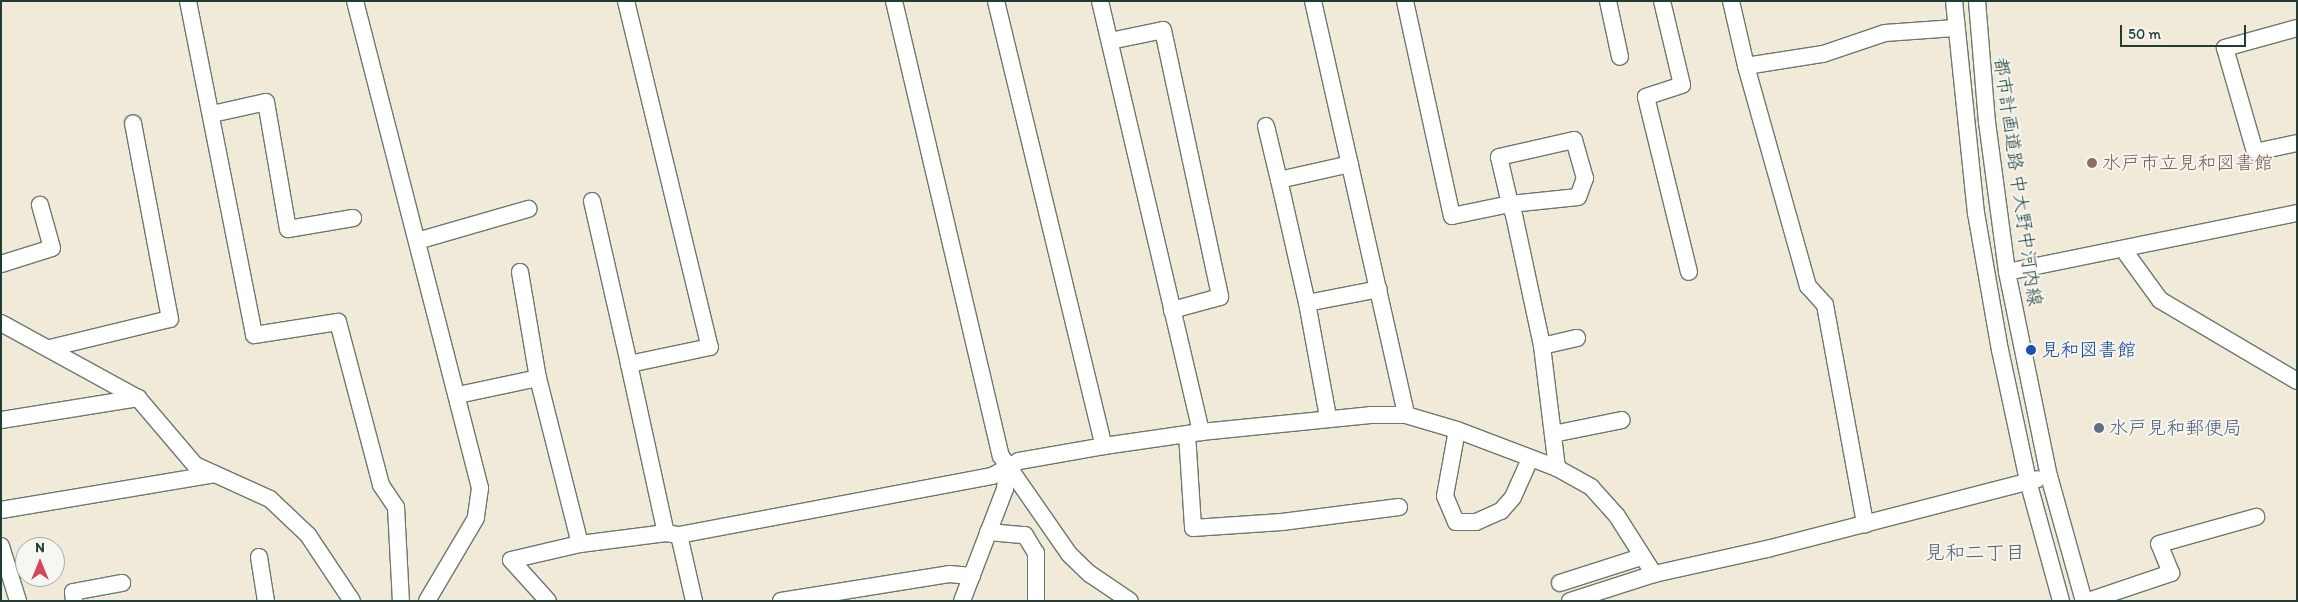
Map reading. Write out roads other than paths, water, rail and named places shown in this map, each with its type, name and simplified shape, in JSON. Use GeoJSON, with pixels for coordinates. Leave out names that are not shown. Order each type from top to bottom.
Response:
{"type":"FeatureCollection","features":[{"type":"Feature","properties":{"kind":"street"},"geometry":{"type":"LineString","coordinates":[[188,1],[212,114],[254,335],[338,322],[381,485],[396,507],[401,601]]}},
{"type":"Feature","properties":{"kind":"street"},"geometry":{"type":"LineString","coordinates":[[354,1],[458,395],[480,488],[480,503],[471,528],[427,601]]}},
{"type":"Feature","properties":{"kind":"street"},"geometry":{"type":"LineString","coordinates":[[626,1],[710,347],[629,364]]}},
{"type":"Feature","properties":{"kind":"street"},"geometry":{"type":"LineString","coordinates":[[894,1],[999,446],[1007,467],[1068,554],[1090,574],[1130,601]]}},
{"type":"Feature","properties":{"kind":"street"},"geometry":{"type":"LineString","coordinates":[[996,1],[1104,446]]}},
{"type":"Feature","properties":{"kind":"street"},"geometry":{"type":"LineString","coordinates":[[1100,1],[1172,310],[1194,433],[1193,528],[1282,522],[1399,507]]}},
{"type":"Feature","properties":{"kind":"street"},"geometry":{"type":"LineString","coordinates":[[1313,1],[1406,415]]}},
{"type":"Feature","properties":{"kind":"street"},"geometry":{"type":"LineString","coordinates":[[1405,1],[1452,216],[1510,204],[1578,197],[1585,178],[1574,140],[1499,157],[1510,204],[1542,346],[1557,468]]}},
{"type":"Feature","properties":{"kind":"street"},"geometry":{"type":"LineString","coordinates":[[1608,1],[1620,57]]}},
{"type":"Feature","properties":{"kind":"street"},"geometry":{"type":"LineString","coordinates":[[1662,1],[1682,85],[1646,97],[1688,272]]}},
{"type":"Feature","properties":{"kind":"street"},"geometry":{"type":"LineString","coordinates":[[1731,1],[1746,66],[1808,286],[1825,305],[1865,524]]}},
{"type":"Feature","properties":{"kind":"street"},"geometry":{"type":"LineString","coordinates":[[1954,1],[1955,28],[1976,213],[2000,350],[2028,480],[2061,601]]}},
{"type":"Feature","properties":{"kind":"street","name":"都市計画道路 中大野中河内線"},"geometry":{"type":"LineString","coordinates":[[1977,1],[1987,122],[2006,272],[2049,476],[2084,601]]}},
{"type":"Feature","properties":{"kind":"street"},"geometry":{"type":"LineString","coordinates":[[1746,66],[1823,54],[1885,33],[1955,28]]}},
{"type":"Feature","properties":{"kind":"street"},"geometry":{"type":"LineString","coordinates":[[2297,28],[2225,48],[2255,152],[2297,143]]}},
{"type":"Feature","properties":{"kind":"street"},"geometry":{"type":"LineString","coordinates":[[1110,41],[1163,30],[1220,297],[1172,310]]}},
{"type":"Feature","properties":{"kind":"street"},"geometry":{"type":"LineString","coordinates":[[212,114],[266,102],[288,229],[353,218]]}},
{"type":"Feature","properties":{"kind":"street"},"geometry":{"type":"LineString","coordinates":[[50,348],[170,319],[132,123]]}},
{"type":"Feature","properties":{"kind":"street"},"geometry":{"type":"LineString","coordinates":[[1266,126],[1307,303],[1328,417]]}},
{"type":"Feature","properties":{"kind":"street"},"geometry":{"type":"LineString","coordinates":[[1279,180],[1350,164]]}},
{"type":"Feature","properties":{"kind":"street"},"geometry":{"type":"LineString","coordinates":[[592,201],[629,364],[673,534],[694,601]]}},
{"type":"Feature","properties":{"kind":"street"},"geometry":{"type":"LineString","coordinates":[[1,264],[52,248],[40,205]]}},
{"type":"Feature","properties":{"kind":"street"},"geometry":{"type":"LineString","coordinates":[[417,241],[528,209]]}},
{"type":"Feature","properties":{"kind":"street"},"geometry":{"type":"LineString","coordinates":[[2006,272],[2297,213]]}},
{"type":"Feature","properties":{"kind":"street"},"geometry":{"type":"LineString","coordinates":[[2122,250],[2160,300],[2297,381]]}},
{"type":"Feature","properties":{"kind":"street"},"geometry":{"type":"LineString","coordinates":[[520,272],[538,378],[580,544]]}},
{"type":"Feature","properties":{"kind":"street"},"geometry":{"type":"LineString","coordinates":[[1307,303],[1379,290]]}},
{"type":"Feature","properties":{"kind":"street"},"geometry":{"type":"LineString","coordinates":[[1,323],[50,348],[138,398],[195,465],[270,499],[308,535],[352,601]]}},
{"type":"Feature","properties":{"kind":"street"},"geometry":{"type":"LineString","coordinates":[[1542,346],[1578,338]]}},
{"type":"Feature","properties":{"kind":"street"},"geometry":{"type":"LineString","coordinates":[[458,395],[538,378]]}},
{"type":"Feature","properties":{"kind":"street"},"geometry":{"type":"LineString","coordinates":[[1,420],[138,398]]}},
{"type":"Feature","properties":{"kind":"street"},"geometry":{"type":"LineString","coordinates":[[548,601],[511,560],[580,544],[673,534],[992,476],[1019,461],[1104,446],[1328,417],[1406,415],[1457,430],[1557,468],[1591,487],[1617,516],[1641,557],[1654,574]]}},
{"type":"Feature","properties":{"kind":"street"},"geometry":{"type":"LineString","coordinates":[[1554,434],[1622,420]]}},
{"type":"Feature","properties":{"kind":"street"},"geometry":{"type":"LineString","coordinates":[[1457,430],[1445,496],[1456,522],[1476,522],[1501,511],[1513,497],[1530,459]]}},
{"type":"Feature","properties":{"kind":"street"},"geometry":{"type":"LineString","coordinates":[[962,601],[1005,489],[1007,467]]}},
{"type":"Feature","properties":{"kind":"street"},"geometry":{"type":"LineString","coordinates":[[1,510],[215,474]]}},
{"type":"Feature","properties":{"kind":"street"},"geometry":{"type":"LineString","coordinates":[[1570,601],[1590,598],[1654,574],[1865,524],[2049,476]]}},
{"type":"Feature","properties":{"kind":"street"},"geometry":{"type":"LineString","coordinates":[[2088,601],[2170,573],[2159,544],[2256,517]]}},
{"type":"Feature","properties":{"kind":"street"},"geometry":{"type":"LineString","coordinates":[[988,532],[1025,535],[1036,553],[1036,601]]}},
{"type":"Feature","properties":{"kind":"street"},"geometry":{"type":"LineString","coordinates":[[1,546],[18,601]]}},
{"type":"Feature","properties":{"kind":"street"},"geometry":{"type":"LineString","coordinates":[[258,557],[266,601]]}},
{"type":"Feature","properties":{"kind":"street"},"geometry":{"type":"LineString","coordinates":[[1560,583],[1641,557]]}},
{"type":"Feature","properties":{"kind":"street"},"geometry":{"type":"LineString","coordinates":[[781,601],[949,574],[972,576]]}},
{"type":"Feature","properties":{"kind":"street"},"geometry":{"type":"LineString","coordinates":[[74,601],[73,592],[122,583]]}},
{"type":"Feature","properties":{"kind":"place","name":"水戸市立見和図書館"},"geometry":{"type":"Point","coordinates":[2092,163]}},
{"type":"Feature","properties":{"kind":"place","name":"見和図書館"},"geometry":{"type":"Point","coordinates":[2031,350]}},
{"type":"Feature","properties":{"kind":"place","name":"水戸見和郵便局"},"geometry":{"type":"Point","coordinates":[2099,428]}},
{"type":"Feature","properties":{"kind":"district","name":"見和二丁目"},"geometry":{"type":"Point","coordinates":[1975,552]}}]}
